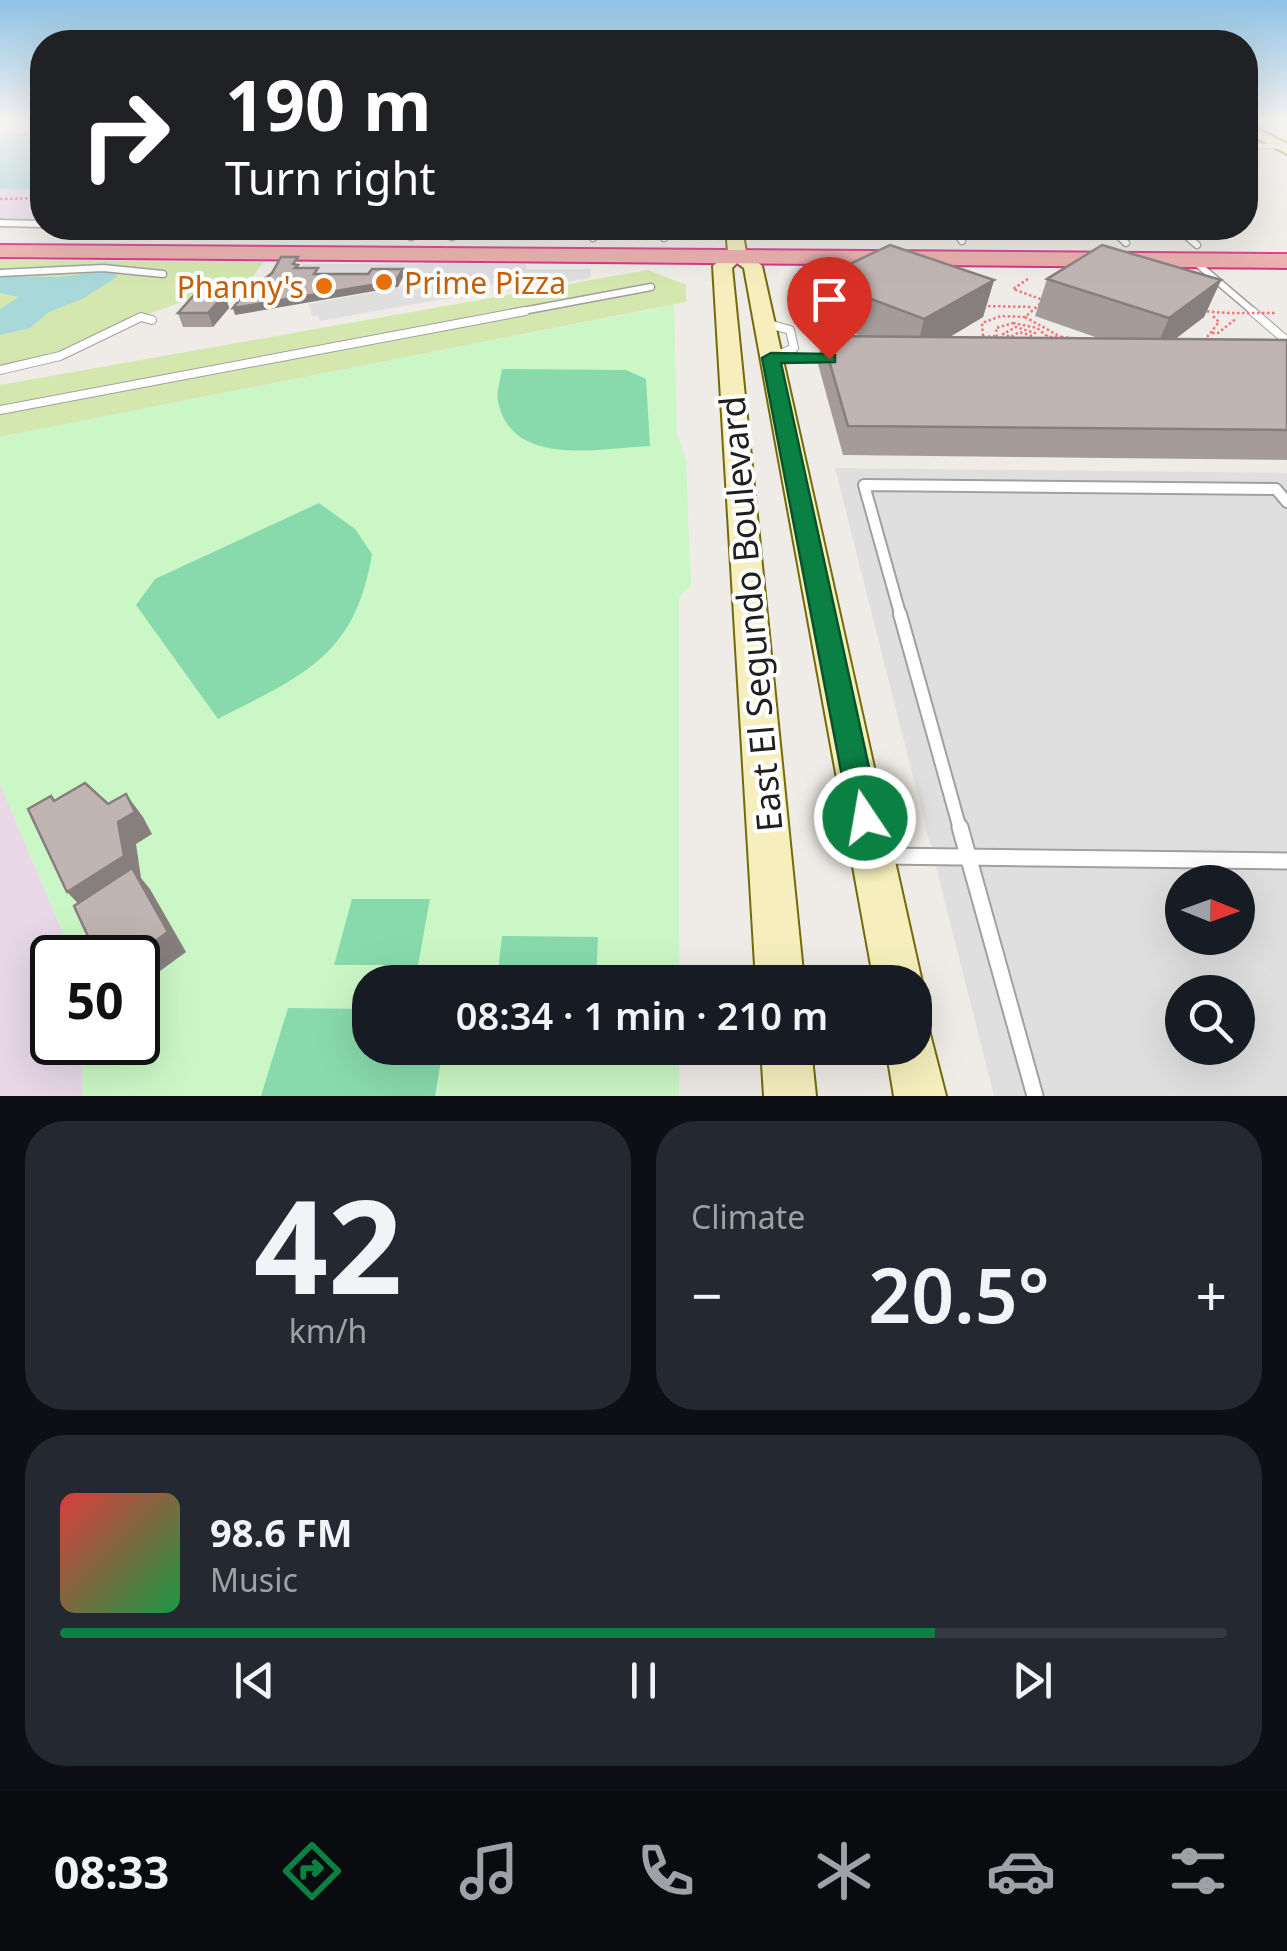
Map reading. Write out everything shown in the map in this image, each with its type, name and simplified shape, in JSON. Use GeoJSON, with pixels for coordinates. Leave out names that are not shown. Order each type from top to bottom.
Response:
{"type":"FeatureCollection","features":[{"type":"Feature","properties":{"kind":"highway"},"geometry":{"type":"LineString","coordinates":[[0,236],[30,236]]}},
{"type":"Feature","properties":{"kind":"highway"},"geometry":{"type":"LineString","coordinates":[[327,252],[344,246],[435,244],[445,240]]}},
{"type":"Feature","properties":{"kind":"highway"},"geometry":{"type":"LineString","coordinates":[[0,251],[327,252],[735,240],[1287,244]]}},
{"type":"Feature","properties":{"kind":"highway"},"geometry":{"type":"LineString","coordinates":[[1070,240],[1196,241],[1287,261]]}},
{"type":"Feature","properties":{"kind":"main road","name":"East El Segundo Boulevard"},"geometry":{"type":"LineString","coordinates":[[779,965],[722,266],[735,240],[754,266],[895,965]]}},
{"type":"Feature","properties":{"kind":"main road"},"geometry":{"type":"LineString","coordinates":[[787,1065],[790,1096]]}},
{"type":"Feature","properties":{"kind":"main road"},"geometry":{"type":"LineString","coordinates":[[914,1065],[920,1096]]}},
{"type":"Feature","properties":{"kind":"lane"},"geometry":{"type":"LineString","coordinates":[[0,223],[30,224]]}},
{"type":"Feature","properties":{"kind":"lane"},"geometry":{"type":"LineString","coordinates":[[1196,241],[1287,341]]}},
{"type":"Feature","properties":{"kind":"lane"},"geometry":{"type":"LineString","coordinates":[[0,273],[104,268],[163,274]]}},
{"type":"Feature","properties":{"kind":"lane"},"geometry":{"type":"LineString","coordinates":[[0,410],[652,288]]}},
{"type":"Feature","properties":{"kind":"lane"},"geometry":{"type":"LineString","coordinates":[[0,370],[71,351],[140,317],[152,320]]}},
{"type":"Feature","properties":{"kind":"lane"},"geometry":{"type":"LineString","coordinates":[[771,358],[850,359]]}},
{"type":"Feature","properties":{"kind":"lane"},"geometry":{"type":"LineString","coordinates":[[1035,1096],[864,485],[1276,490],[1287,502]]}},
{"type":"Feature","properties":{"kind":"lane"},"geometry":{"type":"LineString","coordinates":[[873,856],[1287,861]]}},
{"type":"Feature","properties":{"kind":"path"},"geometry":{"type":"LineString","coordinates":[[0,198],[30,198]]}},
{"type":"Feature","properties":{"kind":"path"},"geometry":{"type":"LineString","coordinates":[[1025,317],[1044,300],[1013,289],[1036,273]]}},
{"type":"Feature","properties":{"kind":"path"},"geometry":{"type":"LineString","coordinates":[[822,300],[792,315],[856,341]]}},
{"type":"Feature","properties":{"kind":"path"},"geometry":{"type":"LineString","coordinates":[[974,305],[1033,307]]}},
{"type":"Feature","properties":{"kind":"path"},"geometry":{"type":"LineString","coordinates":[[1196,310],[1210,314],[1275,313]]}},
{"type":"Feature","properties":{"kind":"path"},"geometry":{"type":"LineString","coordinates":[[1210,314],[1219,322],[1210,329],[1212,334]]}},
{"type":"Feature","properties":{"kind":"path"},"geometry":{"type":"LineString","coordinates":[[1008,315],[1013,323]]}},
{"type":"Feature","properties":{"kind":"path"},"geometry":{"type":"LineString","coordinates":[[982,344],[982,323],[1008,315],[1048,324],[1061,337]]}},
{"type":"Feature","properties":{"kind":"path"},"geometry":{"type":"LineString","coordinates":[[1198,346],[1239,317]]}},
{"type":"Feature","properties":{"kind":"path"},"geometry":{"type":"LineString","coordinates":[[997,336],[996,328],[1013,323],[1037,328],[1047,339]]}},
{"type":"Feature","properties":{"kind":"path"},"geometry":{"type":"LineString","coordinates":[[1056,332],[1062,325]]}},
{"type":"Feature","properties":{"kind":"path"},"geometry":{"type":"LineString","coordinates":[[1034,336],[1016,327],[1002,334],[1011,337],[1019,332],[1034,336],[1047,339]]}},
{"type":"Feature","properties":{"kind":"path"},"geometry":{"type":"LineString","coordinates":[[952,340],[957,336],[997,336],[1026,347],[1061,337],[1084,337],[1098,342]]}},
{"type":"Feature","properties":{"kind":"path"},"geometry":{"type":"LineString","coordinates":[[1007,340],[1034,336]]}},
{"type":"Feature","properties":{"kind":"shaded area"},"geometry":{"type":"Polygon","coordinates":[[[0,172],[30,172],[30,228],[0,228],[0,172]]]}},
{"type":"Feature","properties":{"kind":"shaded area"},"geometry":{"type":"Polygon","coordinates":[[[303,264],[526,264],[526,269],[591,269],[590,278],[549,285],[490,285],[486,296],[442,299],[320,321],[318,315],[312,316],[309,304],[403,287],[410,274],[371,274],[367,280],[300,273],[303,264]]]}},
{"type":"Feature","properties":{"kind":"shaded area"},"geometry":{"type":"Polygon","coordinates":[[[835,468],[1287,473],[1287,1096],[994,1096],[835,468]]]}},
{"type":"Feature","properties":{"kind":"shaded area"},"geometry":{"type":"Polygon","coordinates":[[[0,784],[64,935],[30,935],[30,1065],[83,1065],[82,1096],[0,1096],[0,784]]]}},
{"type":"Feature","properties":{"kind":"green space"},"geometry":{"type":"Polygon","coordinates":[[[0,260],[264,262],[247,283],[148,314],[72,355],[0,372],[0,260]]]}},
{"type":"Feature","properties":{"kind":"green space"},"geometry":{"type":"Polygon","coordinates":[[[648,270],[686,285],[686,302],[0,437],[0,385],[648,270]]]}},
{"type":"Feature","properties":{"kind":"green space"},"geometry":{"type":"Polygon","coordinates":[[[674,305],[677,433],[686,460],[691,586],[679,596],[679,965],[352,965],[352,1065],[679,1065],[679,1096],[82,1096],[83,1065],[160,1065],[160,935],[64,935],[0,784],[0,437],[674,305]]]}},
{"type":"Feature","properties":{"kind":"green space"},"geometry":{"type":"Polygon","coordinates":[[[502,369],[626,370],[646,379],[650,446],[561,450],[520,437],[506,423],[498,401],[502,369]]]}},
{"type":"Feature","properties":{"kind":"green space"},"geometry":{"type":"Polygon","coordinates":[[[319,503],[355,529],[372,554],[353,617],[338,640],[300,675],[218,719],[136,605],[155,579],[319,503]]]}},
{"type":"Feature","properties":{"kind":"green space"},"geometry":{"type":"Polygon","coordinates":[[[352,899],[430,899],[418,965],[334,965],[352,899]]]}},
{"type":"Feature","properties":{"kind":"green space"},"geometry":{"type":"Polygon","coordinates":[[[502,936],[598,937],[597,965],[499,965],[502,936]]]}},
{"type":"Feature","properties":{"kind":"green space"},"geometry":{"type":"Polygon","coordinates":[[[288,1008],[352,1009],[352,1065],[440,1065],[435,1096],[261,1096],[288,1008]]]}},
{"type":"Feature","properties":{"kind":"water"},"geometry":{"type":"Polygon","coordinates":[[[0,172],[30,172],[30,190],[0,189],[0,172]]]}},
{"type":"Feature","properties":{"kind":"water"},"geometry":{"type":"Polygon","coordinates":[[[116,273],[117,277],[82,299],[49,312],[30,328],[0,335],[0,309],[19,297],[0,293],[0,276],[60,277],[116,273]]]}},
{"type":"Feature","properties":{"kind":"building"},"geometry":{"type":"Polygon","coordinates":[[[890,245],[994,280],[924,319],[818,279],[890,245]]]}},
{"type":"Feature","properties":{"kind":"building"},"geometry":{"type":"Polygon","coordinates":[[[1102,245],[1221,280],[1169,318],[1047,279],[1102,245]]]}},
{"type":"Feature","properties":{"kind":"building"},"geometry":{"type":"Polygon","coordinates":[[[281,257],[298,257],[295,268],[318,268],[314,274],[368,274],[372,269],[403,269],[396,281],[233,308],[254,281],[262,281],[272,273],[281,257]]]}},
{"type":"Feature","properties":{"kind":"building"},"geometry":{"type":"Polygon","coordinates":[[[195,294],[225,294],[208,313],[178,313],[195,294]]]}},
{"type":"Feature","properties":{"kind":"building"},"geometry":{"type":"Polygon","coordinates":[[[822,336],[1287,340],[1287,430],[848,426],[822,336]]]}},
{"type":"Feature","properties":{"kind":"building"},"geometry":{"type":"Polygon","coordinates":[[[85,783],[108,804],[126,794],[135,812],[118,822],[124,856],[67,892],[28,809],[51,796],[54,801],[85,783]]]}},
{"type":"Feature","properties":{"kind":"building"},"geometry":{"type":"Polygon","coordinates":[[[132,868],[168,932],[160,938],[87,935],[74,906],[132,868]]]}},
{"type":"Feature","properties":{"kind":"place","name":"Prime Pizza"},"geometry":{"type":"Point","coordinates":[384,282]}},
{"type":"Feature","properties":{"kind":"place","name":"Phanny's"},"geometry":{"type":"Point","coordinates":[324,286]}},
{"type":"Feature","properties":{"kind":"route"},"geometry":{"type":"LineString","coordinates":[[829,359],[771,358],[865,818]]}}]}
